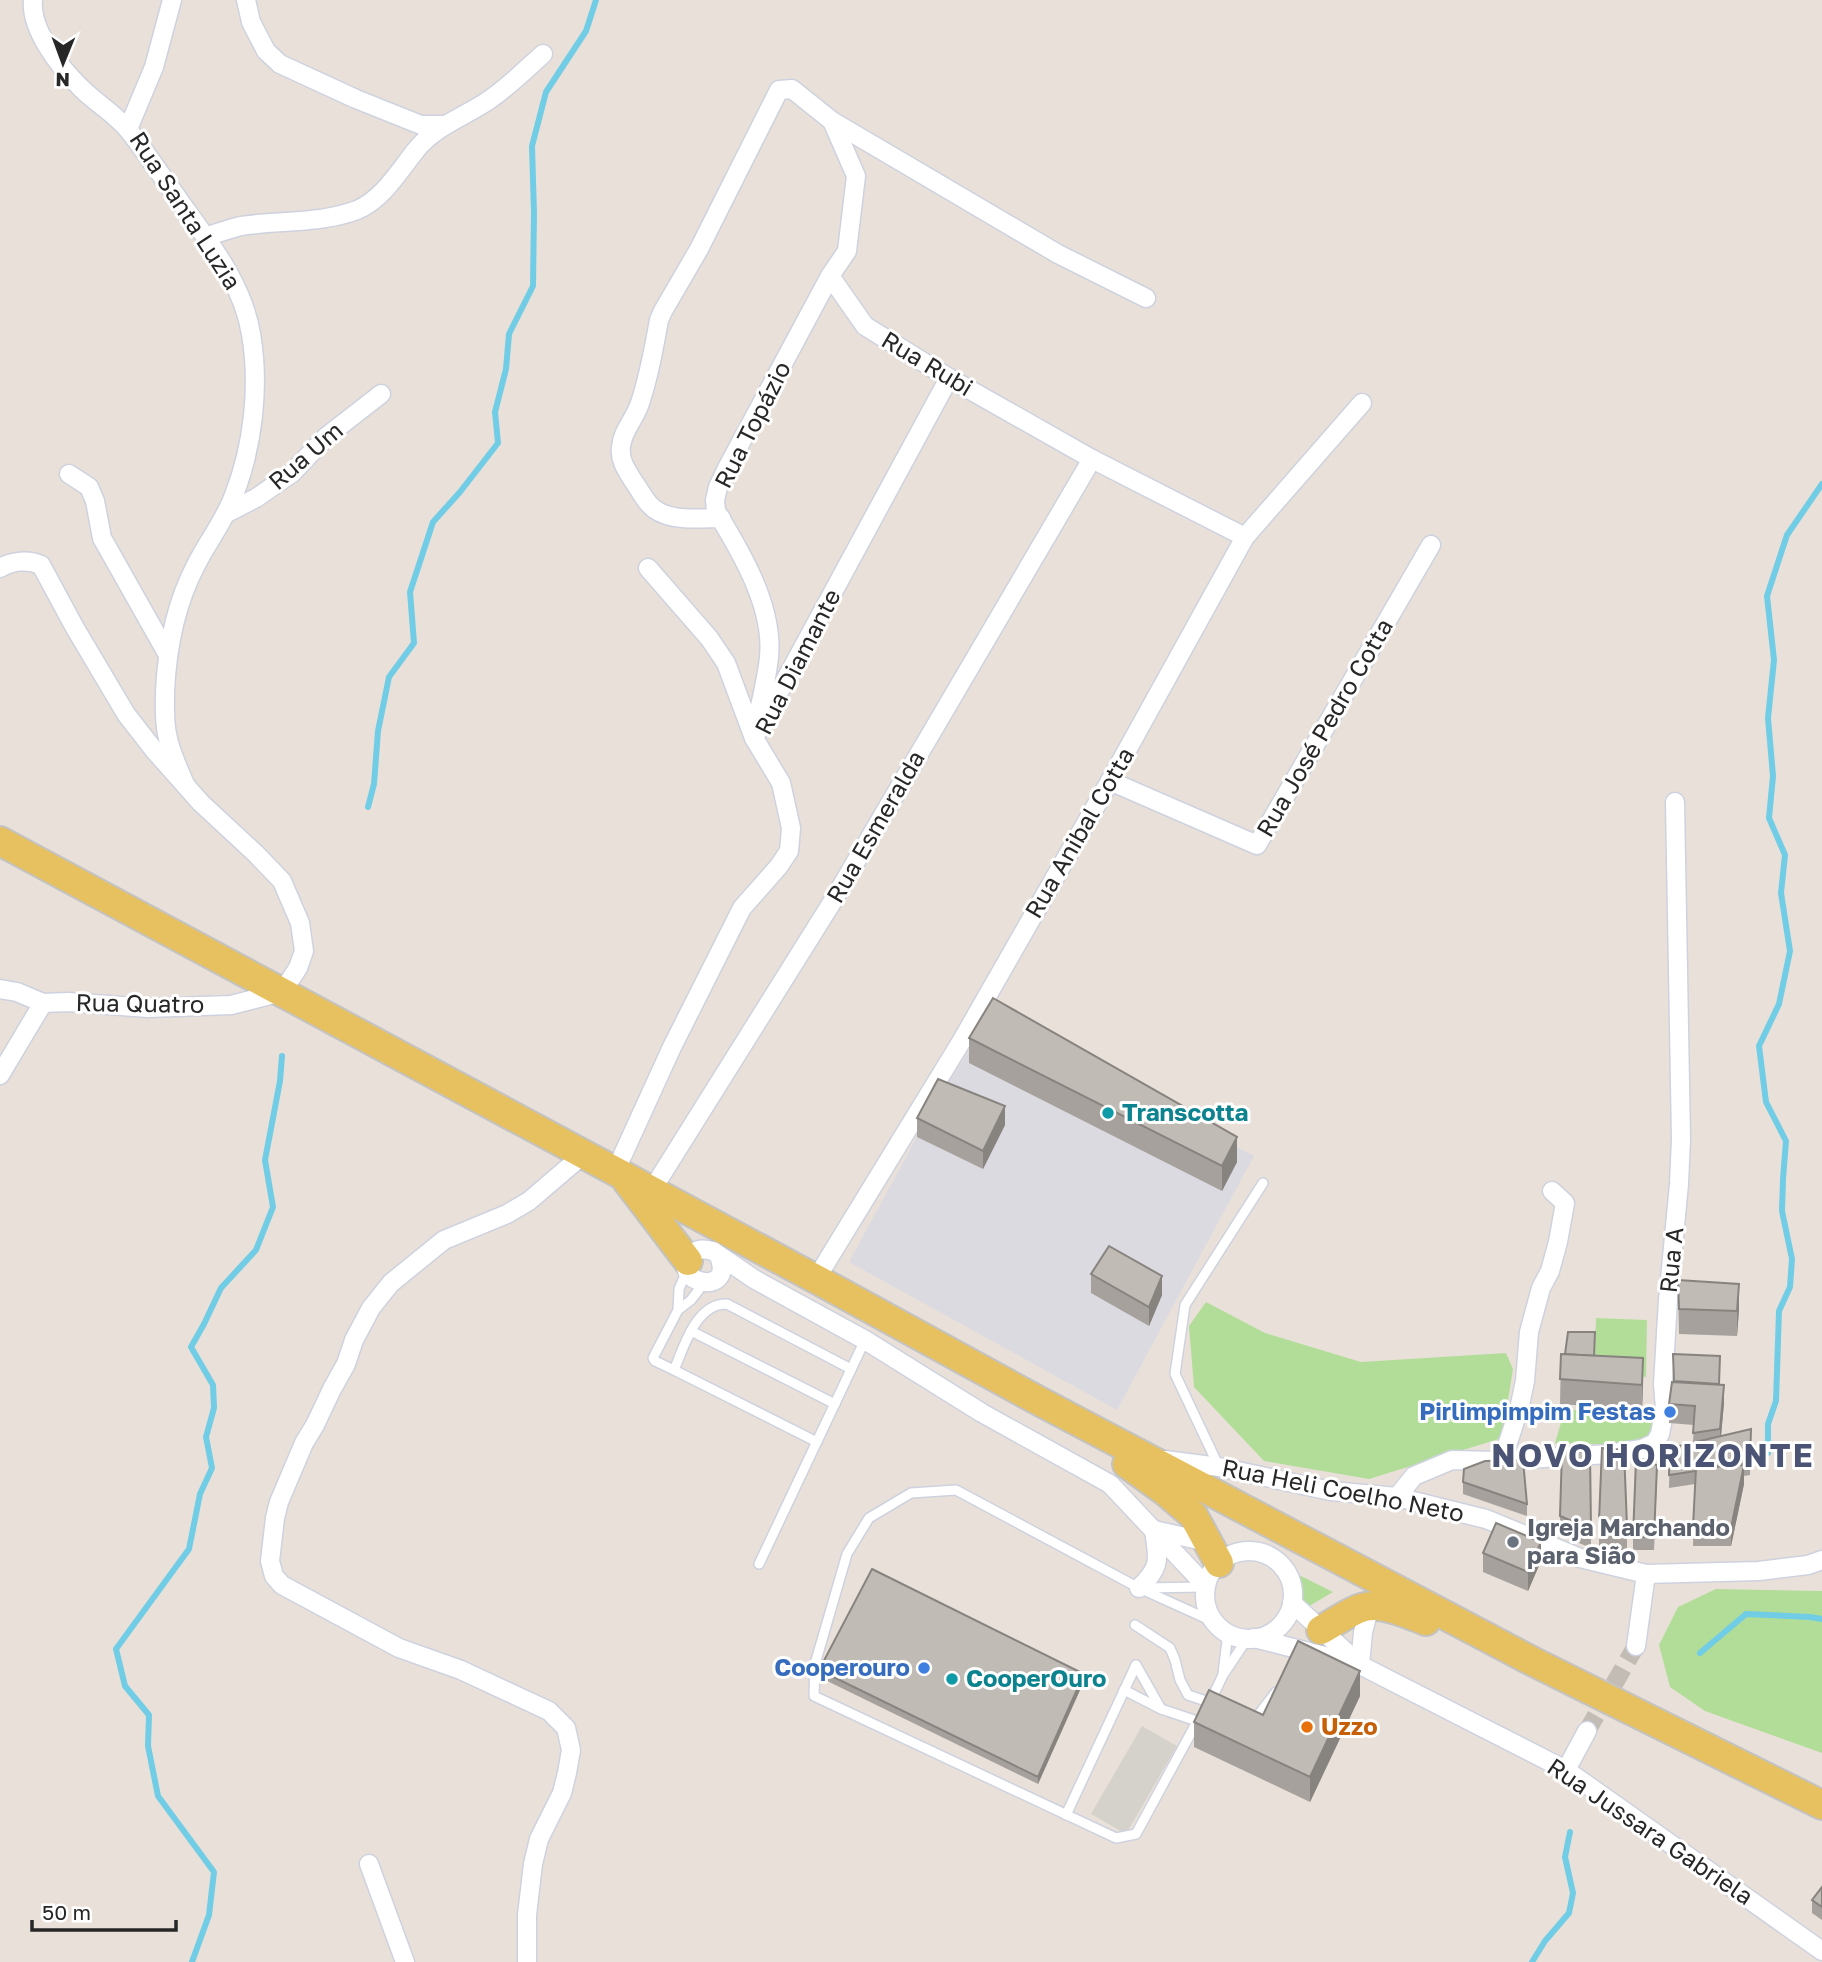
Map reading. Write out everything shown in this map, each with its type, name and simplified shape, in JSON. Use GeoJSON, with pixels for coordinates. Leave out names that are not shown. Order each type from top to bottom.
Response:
{"type":"FeatureCollection","features":[{"type":"Feature","properties":{"kind":"main road"},"geometry":{"type":"LineString","coordinates":[[0,841],[652,1190],[1039,1401],[1530,1660],[1822,1805]]}},
{"type":"Feature","properties":{"kind":"main road"},"geometry":{"type":"LineString","coordinates":[[619,1174],[699,1273]]}},
{"type":"Feature","properties":{"kind":"main road"},"geometry":{"type":"LineString","coordinates":[[1039,1401],[1175,1499],[1193,1515],[1211,1564]]}},
{"type":"Feature","properties":{"kind":"main road"},"geometry":{"type":"LineString","coordinates":[[1175,1499],[1280,1528]]}},
{"type":"Feature","properties":{"kind":"main road"},"geometry":{"type":"LineString","coordinates":[[1309,1647],[1361,1608],[1370,1606],[1397,1610],[1530,1660]]}},
{"type":"Feature","properties":{"kind":"street"},"geometry":{"type":"LineString","coordinates":[[33,0],[35,24],[60,63],[78,86],[128,129]]}},
{"type":"Feature","properties":{"kind":"street","name":"Rua Santa Luzia"},"geometry":{"type":"LineString","coordinates":[[172,0],[148,85],[128,129],[226,268],[242,302],[251,334],[254,376],[248,447],[235,494],[227,513],[195,567],[170,635],[164,713],[167,735],[185,783]]}},
{"type":"Feature","properties":{"kind":"street"},"geometry":{"type":"LineString","coordinates":[[246,0],[251,22],[266,51],[280,64],[421,125],[445,125]]}},
{"type":"Feature","properties":{"kind":"street"},"geometry":{"type":"LineString","coordinates":[[205,236],[240,227],[324,218],[367,205],[387,186],[416,149],[445,125],[488,101],[542,54]]}},
{"type":"Feature","properties":{"kind":"street"},"geometry":{"type":"LineString","coordinates":[[721,518],[671,516],[650,506],[627,471],[622,460],[621,445],[648,377],[663,311],[699,249],[779,90],[792,89],[831,121],[1058,254],[1146,298]]}},
{"type":"Feature","properties":{"kind":"street"},"geometry":{"type":"LineString","coordinates":[[830,276],[847,251],[856,176],[831,121]]}},
{"type":"Feature","properties":{"kind":"street","name":"Rua Topázio"},"geometry":{"type":"LineString","coordinates":[[754,738],[769,656],[769,633],[760,592],[716,511],[715,500],[726,470],[830,276]]}},
{"type":"Feature","properties":{"kind":"street","name":"Rua Rubi"},"geometry":{"type":"LineString","coordinates":[[830,276],[865,326],[949,378],[1092,459],[1245,537]]}},
{"type":"Feature","properties":{"kind":"street","name":"Rua Diamante"},"geometry":{"type":"LineString","coordinates":[[619,1174],[672,1047],[742,908],[789,851],[790,828],[781,783],[754,738],[949,378]]}},
{"type":"Feature","properties":{"kind":"street","name":"Rua Um"},"geometry":{"type":"LineString","coordinates":[[227,513],[256,498],[283,479],[327,436],[382,394]]}},
{"type":"Feature","properties":{"kind":"street","name":"Rua Anibal Cotta"},"geometry":{"type":"LineString","coordinates":[[816,1279],[961,1042],[1110,782],[1245,537],[1362,403]]}},
{"type":"Feature","properties":{"kind":"street","name":"Rua Esmeralda"},"geometry":{"type":"LineString","coordinates":[[652,1190],[831,904],[1092,459]]}},
{"type":"Feature","properties":{"kind":"street"},"geometry":{"type":"LineString","coordinates":[[69,474],[89,487],[95,501],[102,538],[167,655]]}},
{"type":"Feature","properties":{"kind":"street","name":"Rua José Pedro Cotta"},"geometry":{"type":"LineString","coordinates":[[1110,782],[1257,845],[1431,545]]}},
{"type":"Feature","properties":{"kind":"street"},"geometry":{"type":"LineString","coordinates":[[0,568],[7,564],[31,560],[41,565],[127,714],[154,750],[201,803],[282,881],[300,923],[304,951],[298,968],[282,992]]}},
{"type":"Feature","properties":{"kind":"street"},"geometry":{"type":"LineString","coordinates":[[648,568],[709,638],[726,663],[754,738]]}},
{"type":"Feature","properties":{"kind":"street","name":"Rua A"},"geometry":{"type":"LineString","coordinates":[[1397,1497],[1414,1476],[1452,1460],[1502,1461],[1634,1451],[1648,1448],[1660,1434],[1665,1409],[1665,1350],[1681,1139],[1675,802]]}},
{"type":"Feature","properties":{"kind":"street","name":"Rua Quatro"},"geometry":{"type":"LineString","coordinates":[[0,989],[17,992],[43,1003],[68,1002],[148,1009],[231,1005],[282,992]]}},
{"type":"Feature","properties":{"kind":"street"},"geometry":{"type":"LineString","coordinates":[[0,1075],[43,1003]]}},
{"type":"Feature","properties":{"kind":"street"},"geometry":{"type":"LineString","coordinates":[[527,1962],[527,1915],[533,1864],[539,1839],[562,1794],[571,1750],[566,1728],[549,1712],[461,1670],[388,1643],[282,1585],[274,1576],[270,1560],[275,1518],[285,1486],[303,1443],[346,1364],[366,1315],[379,1296],[415,1262],[444,1240],[507,1214],[528,1201],[584,1154]]}},
{"type":"Feature","properties":{"kind":"street"},"geometry":{"type":"LineString","coordinates":[[1502,1461],[1525,1381],[1529,1332],[1562,1224],[1565,1203],[1552,1191]]}},
{"type":"Feature","properties":{"kind":"street"},"geometry":{"type":"LineString","coordinates":[[699,1273],[691,1255],[698,1250],[713,1251],[754,1279],[865,1340],[982,1413],[1110,1483],[1154,1530],[1211,1564]]}},
{"type":"Feature","properties":{"kind":"street"},"geometry":{"type":"LineString","coordinates":[[699,1273],[721,1271],[719,1256]]}},
{"type":"Feature","properties":{"kind":"street"},"geometry":{"type":"LineString","coordinates":[[699,1273],[754,1279]]}},
{"type":"Feature","properties":{"kind":"street","name":"Rua Heli Coelho Neto"},"geometry":{"type":"LineString","coordinates":[[1147,1458],[1219,1467],[1332,1491],[1397,1497],[1486,1520],[1580,1558],[1646,1574],[1759,1571],[1808,1565],[1822,1560]]}},
{"type":"Feature","properties":{"kind":"street"},"geometry":{"type":"LineString","coordinates":[[1154,1530],[1211,1564]]}},
{"type":"Feature","properties":{"kind":"street"},"geometry":{"type":"LineString","coordinates":[[1139,1588],[1152,1576],[1157,1566],[1154,1530]]}},
{"type":"Feature","properties":{"kind":"street"},"geometry":{"type":"LineString","coordinates":[[1245,1551],[1260,1552],[1274,1558],[1285,1569],[1292,1582],[1290,1612],[1281,1625],[1269,1634],[1250,1638],[1228,1633],[1212,1621],[1205,1600],[1211,1564],[1245,1551]]}},
{"type":"Feature","properties":{"kind":"street"},"geometry":{"type":"LineString","coordinates":[[1636,1646],[1646,1574]]}},
{"type":"Feature","properties":{"kind":"street","name":"Rua Jussara Gabriela"},"geometry":{"type":"LineString","coordinates":[[1292,1603],[1309,1647],[1360,1665]]}},
{"type":"Feature","properties":{"kind":"street"},"geometry":{"type":"LineString","coordinates":[[1360,1665],[1363,1632],[1370,1606]]}},
{"type":"Feature","properties":{"kind":"street","name":"Rua Jussara Gabriela"},"geometry":{"type":"LineString","coordinates":[[1250,1638],[1309,1647],[1360,1665],[1566,1770],[1822,1951]]}},
{"type":"Feature","properties":{"kind":"street"},"geometry":{"type":"LineString","coordinates":[[1566,1770],[1587,1731]]}},
{"type":"Feature","properties":{"kind":"street"},"geometry":{"type":"LineString","coordinates":[[369,1864],[405,1962]]}},
{"type":"Feature","properties":{"kind":"lane"},"geometry":{"type":"LineString","coordinates":[[1219,1467],[1175,1374],[1185,1305],[1263,1183]]}},
{"type":"Feature","properties":{"kind":"lane"},"geometry":{"type":"LineString","coordinates":[[699,1273],[679,1289],[678,1310],[653,1358],[655,1361],[817,1442]]}},
{"type":"Feature","properties":{"kind":"lane"},"geometry":{"type":"LineString","coordinates":[[678,1310],[691,1300],[699,1273]]}},
{"type":"Feature","properties":{"kind":"lane"},"geometry":{"type":"LineString","coordinates":[[674,1370],[695,1323],[711,1308],[720,1304],[727,1304],[851,1369]]}},
{"type":"Feature","properties":{"kind":"lane"},"geometry":{"type":"LineString","coordinates":[[691,1331],[835,1404]]}},
{"type":"Feature","properties":{"kind":"lane"},"geometry":{"type":"LineString","coordinates":[[759,1564],[865,1340]]}},
{"type":"Feature","properties":{"kind":"lane"},"geometry":{"type":"LineString","coordinates":[[1212,1621],[1139,1588],[956,1490],[911,1493],[869,1518],[847,1554],[815,1664],[814,1696],[1116,1838],[1136,1834],[1223,1675],[1250,1638]]}},
{"type":"Feature","properties":{"kind":"lane"},"geometry":{"type":"LineString","coordinates":[[1139,1588],[1211,1564]]}},
{"type":"Feature","properties":{"kind":"lane"},"geometry":{"type":"LineString","coordinates":[[1135,1626],[1170,1648],[1180,1680],[1188,1695],[1221,1707]]}},
{"type":"Feature","properties":{"kind":"lane"},"geometry":{"type":"LineString","coordinates":[[1223,1675],[1228,1633]]}},
{"type":"Feature","properties":{"kind":"lane"},"geometry":{"type":"LineString","coordinates":[[1066,1815],[1136,1665],[1161,1709]]}},
{"type":"Feature","properties":{"kind":"lane"},"geometry":{"type":"LineString","coordinates":[[1243,1717],[1254,1723],[1284,1681]]}},
{"type":"Feature","properties":{"kind":"lane"},"geometry":{"type":"LineString","coordinates":[[1124,1690],[1161,1709],[1197,1721]]}},
{"type":"Feature","properties":{"kind":"shaded area","name":"Transcotta"},"geometry":{"type":"Polygon","coordinates":[[[991,1017],[1254,1156],[1117,1410],[849,1262],[938,1098],[991,1017]]]}},
{"type":"Feature","properties":{"kind":"shaded area"},"geometry":{"type":"Polygon","coordinates":[[[1142,1726],[1177,1746],[1126,1834],[1091,1814],[1142,1726]]]}},
{"type":"Feature","properties":{"kind":"green space"},"geometry":{"type":"Polygon","coordinates":[[[1206,1302],[1265,1333],[1361,1362],[1506,1353],[1513,1369],[1502,1438],[1369,1479],[1264,1461],[1194,1387],[1189,1326],[1206,1302]]]}},
{"type":"Feature","properties":{"kind":"green space"},"geometry":{"type":"Polygon","coordinates":[[[1596,1318],[1647,1320],[1646,1377],[1594,1374],[1596,1318]]]}},
{"type":"Feature","properties":{"kind":"green space"},"geometry":{"type":"Polygon","coordinates":[[[1565,1409],[1655,1417],[1651,1436],[1635,1445],[1555,1443],[1565,1409]]]}},
{"type":"Feature","properties":{"kind":"green space"},"geometry":{"type":"Polygon","coordinates":[[[1295,1573],[1333,1592],[1299,1612],[1295,1573]]]}},
{"type":"Feature","properties":{"kind":"green space"},"geometry":{"type":"Polygon","coordinates":[[[1716,1589],[1822,1591],[1822,1753],[1705,1711],[1670,1687],[1659,1645],[1678,1607],[1716,1589]]]}},
{"type":"Feature","properties":{"kind":"building"},"geometry":{"type":"Polygon","coordinates":[[[993,998],[1237,1137],[1222,1166],[969,1038],[993,998]]]}},
{"type":"Feature","properties":{"kind":"building"},"geometry":{"type":"Polygon","coordinates":[[[938,1079],[1005,1106],[983,1151],[917,1118],[938,1079]]]}},
{"type":"Feature","properties":{"kind":"building"},"geometry":{"type":"Polygon","coordinates":[[[1109,1246],[1162,1276],[1149,1307],[1091,1274],[1109,1246]]]}},
{"type":"Feature","properties":{"kind":"building"},"geometry":{"type":"Polygon","coordinates":[[[1678,1280],[1739,1284],[1737,1311],[1679,1309],[1678,1280]]]}},
{"type":"Feature","properties":{"kind":"building"},"geometry":{"type":"Polygon","coordinates":[[[1568,1332],[1595,1332],[1594,1356],[1565,1354],[1568,1332]]]}},
{"type":"Feature","properties":{"kind":"building"},"geometry":{"type":"Polygon","coordinates":[[[1561,1354],[1643,1358],[1642,1385],[1560,1379],[1561,1354]]]}},
{"type":"Feature","properties":{"kind":"building"},"geometry":{"type":"Polygon","coordinates":[[[1673,1354],[1720,1356],[1719,1384],[1674,1381],[1673,1354]]]}},
{"type":"Feature","properties":{"kind":"building"},"geometry":{"type":"Polygon","coordinates":[[[1672,1382],[1724,1385],[1720,1429],[1693,1433],[1695,1406],[1669,1404],[1672,1382]]]}},
{"type":"Feature","properties":{"kind":"building"},"geometry":{"type":"Polygon","coordinates":[[[1751,1429],[1750,1463],[1696,1468],[1696,1471],[1669,1475],[1670,1448],[1751,1429]]]}},
{"type":"Feature","properties":{"kind":"building"},"geometry":{"type":"Polygon","coordinates":[[[1602,1448],[1624,1450],[1627,1526],[1599,1521],[1602,1448]]]}},
{"type":"Feature","properties":{"kind":"building"},"geometry":{"type":"Polygon","coordinates":[[[1562,1451],[1590,1452],[1591,1529],[1560,1516],[1562,1451]]]}},
{"type":"Feature","properties":{"kind":"building"},"geometry":{"type":"Polygon","coordinates":[[[1523,1460],[1527,1504],[1463,1482],[1464,1469],[1485,1461],[1523,1460]]]}},
{"type":"Feature","properties":{"kind":"building"},"geometry":{"type":"Polygon","coordinates":[[[1636,1460],[1657,1465],[1654,1537],[1633,1537],[1636,1460]]]}},
{"type":"Feature","properties":{"kind":"building"},"geometry":{"type":"Polygon","coordinates":[[[1744,1465],[1731,1528],[1693,1527],[1696,1468],[1744,1465]]]}},
{"type":"Feature","properties":{"kind":"building"},"geometry":{"type":"Polygon","coordinates":[[[1496,1523],[1541,1542],[1528,1572],[1483,1553],[1496,1523]]]}},
{"type":"Feature","properties":{"kind":"building","name":"CooperOuro"},"geometry":{"type":"Polygon","coordinates":[[[872,1569],[1084,1674],[1038,1777],[819,1670],[872,1569]]]}},
{"type":"Feature","properties":{"kind":"building","name":"Uzzo"},"geometry":{"type":"Polygon","coordinates":[[[1298,1641],[1360,1671],[1310,1777],[1194,1722],[1209,1690],[1263,1715],[1298,1641]]]}},
{"type":"Feature","properties":{"kind":"building"},"geometry":{"type":"Polygon","coordinates":[[[1822,1887],[1822,1907],[1812,1900],[1822,1887]]]}},
{"type":"Feature","properties":{"kind":"waterway"},"geometry":{"type":"LineString","coordinates":[[368,807],[374,784],[378,731],[389,677],[414,643],[410,592],[433,522],[498,443],[495,412],[506,369],[509,334],[533,286],[532,146],[546,92],[586,31],[596,0]]}},
{"type":"Feature","properties":{"kind":"waterway"},"geometry":{"type":"LineString","coordinates":[[1768,1453],[1768,1424],[1776,1401],[1779,1311],[1790,1287],[1792,1259],[1782,1211],[1786,1141],[1766,1102],[1759,1046],[1779,1004],[1790,951],[1781,893],[1785,855],[1769,818],[1773,776],[1768,718],[1774,660],[1767,596],[1787,535],[1822,484]]}},
{"type":"Feature","properties":{"kind":"waterway"},"geometry":{"type":"LineString","coordinates":[[192,1962],[209,1915],[214,1872],[158,1796],[148,1746],[149,1715],[125,1686],[116,1649],[189,1549],[200,1494],[212,1468],[206,1437],[214,1408],[213,1385],[191,1347],[221,1288],[256,1250],[273,1207],[265,1160],[282,1056]]}},
{"type":"Feature","properties":{"kind":"waterway"},"geometry":{"type":"LineString","coordinates":[[1700,1653],[1746,1614],[1822,1619]]}},
{"type":"Feature","properties":{"kind":"waterway"},"geometry":{"type":"LineString","coordinates":[[1532,1962],[1545,1941],[1569,1913],[1573,1893],[1565,1857],[1570,1832]]}},
{"type":"Feature","properties":{"kind":"tunnel"},"geometry":{"type":"LineString","coordinates":[[1587,1731],[1636,1646]]}},
{"type":"Feature","properties":{"kind":"place","name":"Transcotta"},"geometry":{"type":"Point","coordinates":[1108,1113]}},
{"type":"Feature","properties":{"kind":"place","name":"Pirlimpimpim Festas"},"geometry":{"type":"Point","coordinates":[1670,1412]}},
{"type":"Feature","properties":{"kind":"place","name":"Igreja Marchando para Sião"},"geometry":{"type":"Point","coordinates":[1513,1542]}},
{"type":"Feature","properties":{"kind":"place","name":"Cooperouro"},"geometry":{"type":"Point","coordinates":[924,1668]}},
{"type":"Feature","properties":{"kind":"place","name":"CooperOuro"},"geometry":{"type":"Point","coordinates":[952,1679]}},
{"type":"Feature","properties":{"kind":"place","name":"Uzzo"},"geometry":{"type":"Point","coordinates":[1307,1727]}},
{"type":"Feature","properties":{"kind":"district","name":"NOVO HORIZONTE"},"geometry":{"type":"Point","coordinates":[1653,1456]}}]}
